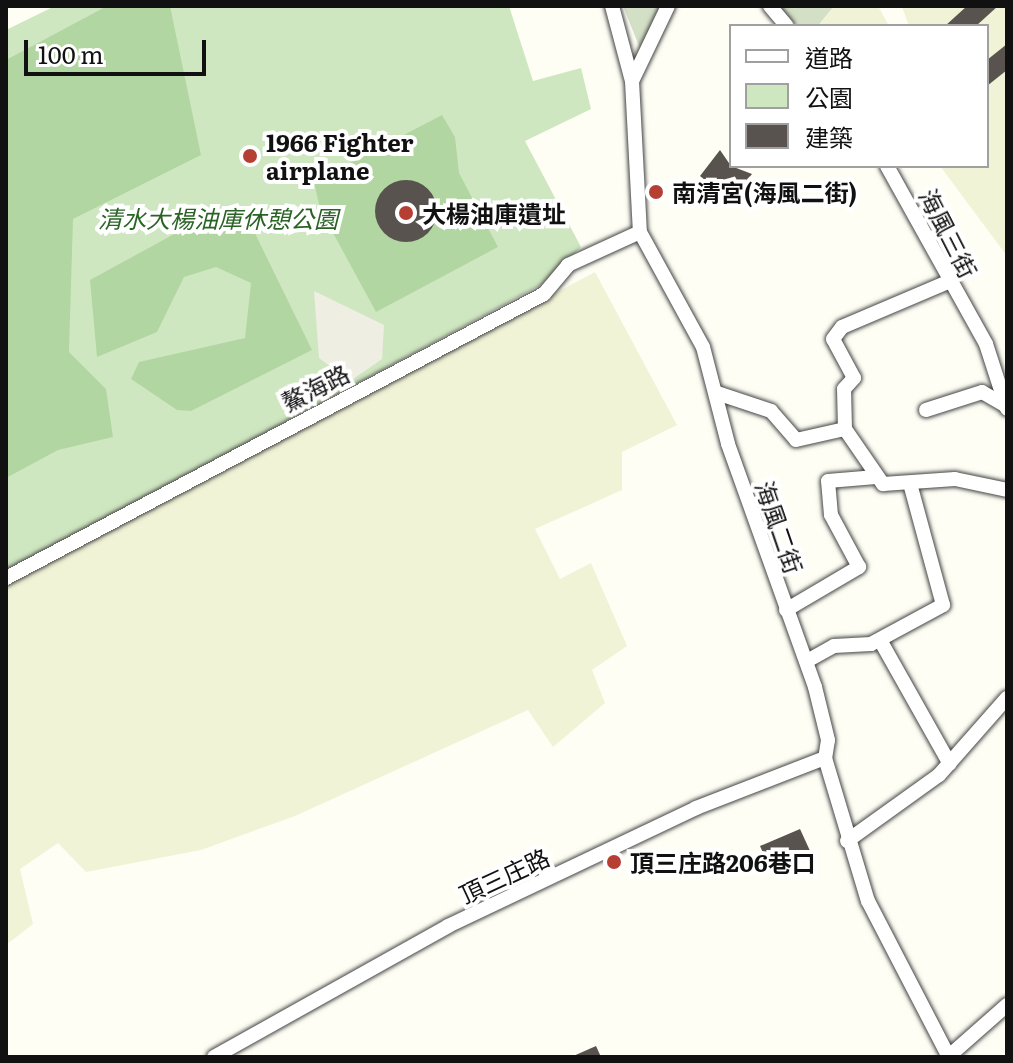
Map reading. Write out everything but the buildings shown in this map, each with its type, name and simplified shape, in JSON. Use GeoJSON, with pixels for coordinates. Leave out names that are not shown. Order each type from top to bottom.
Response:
{"type":"FeatureCollection","features":[{"type":"Feature","properties":{"kind":"street"},"geometry":{"type":"LineString","coordinates":[[612,6],[632,81]]}},
{"type":"Feature","properties":{"kind":"street","name":"海風二街"},"geometry":{"type":"LineString","coordinates":[[668,6],[632,81],[640,232],[685,306],[717,393],[786,610],[807,661],[828,740],[825,758],[847,841],[868,901],[949,1057]]}},
{"type":"Feature","properties":{"kind":"street"},"geometry":{"type":"LineString","coordinates":[[770,6],[785,24]]}},
{"type":"Feature","properties":{"kind":"street","name":"海風三街"},"geometry":{"type":"LineString","coordinates":[[888,168],[940,253],[948,282],[986,344],[1006,407]]}},
{"type":"Feature","properties":{"kind":"street","name":"鰲海路"},"geometry":{"type":"LineString","coordinates":[[6,578],[544,294],[568,265],[640,232]]}},
{"type":"Feature","properties":{"kind":"street"},"geometry":{"type":"LineString","coordinates":[[876,477],[845,429],[844,389],[854,378],[833,339],[842,327],[948,282]]}},
{"type":"Feature","properties":{"kind":"street"},"geometry":{"type":"LineString","coordinates":[[926,410],[982,392],[1006,407]]}},
{"type":"Feature","properties":{"kind":"street"},"geometry":{"type":"LineString","coordinates":[[717,393],[771,411],[796,440],[845,429]]}},
{"type":"Feature","properties":{"kind":"street"},"geometry":{"type":"LineString","coordinates":[[786,610],[859,567],[831,515],[828,481],[876,477],[911,487],[955,479],[1007,490]]}},
{"type":"Feature","properties":{"kind":"street"},"geometry":{"type":"LineString","coordinates":[[807,661],[834,646],[880,640],[943,605],[911,487]]}},
{"type":"Feature","properties":{"kind":"street"},"geometry":{"type":"LineString","coordinates":[[880,640],[950,764]]}},
{"type":"Feature","properties":{"kind":"street"},"geometry":{"type":"LineString","coordinates":[[847,841],[950,764],[1007,698]]}},
{"type":"Feature","properties":{"kind":"street","name":"頂三庄路"},"geometry":{"type":"LineString","coordinates":[[214,1057],[436,932],[696,808],[825,758]]}},
{"type":"Feature","properties":{"kind":"street"},"geometry":{"type":"LineString","coordinates":[[949,1057],[1007,1005]]}},
{"type":"Feature","properties":{"kind":"green space","name":"清水大楊油庫休憩公園"},"geometry":{"type":"Polygon","coordinates":[[[55,6],[509,6],[533,81],[581,68],[591,109],[525,141],[581,247],[542,284],[6,572],[6,30],[55,6]]]}},
{"type":"Feature","properties":{"kind":"green space"},"geometry":{"type":"Polygon","coordinates":[[[107,6],[170,6],[201,155],[73,219],[69,352],[106,389],[113,437],[58,450],[6,478],[6,60],[107,6]]]}},
{"type":"Feature","properties":{"kind":"green space"},"geometry":{"type":"Polygon","coordinates":[[[623,6],[676,6],[645,61],[623,6]]]}},
{"type":"Feature","properties":{"kind":"green space"},"geometry":{"type":"Polygon","coordinates":[[[778,6],[834,6],[820,24],[793,24],[778,6]]]}},
{"type":"Feature","properties":{"kind":"green space"},"geometry":{"type":"Polygon","coordinates":[[[834,6],[878,6],[888,24],[820,24],[834,6]]]}},
{"type":"Feature","properties":{"kind":"green space"},"geometry":{"type":"Polygon","coordinates":[[[1007,6],[1007,256],[941,168],[989,168],[989,24],[908,24],[902,7],[1007,6]]]}},
{"type":"Feature","properties":{"kind":"green space"},"geometry":{"type":"Polygon","coordinates":[[[442,115],[455,137],[459,173],[498,247],[376,312],[320,209],[314,182],[442,115]]]}},
{"type":"Feature","properties":{"kind":"green space"},"geometry":{"type":"Polygon","coordinates":[[[209,215],[224,228],[247,217],[312,350],[191,411],[177,410],[131,379],[139,362],[245,338],[251,283],[216,267],[184,277],[157,332],[97,357],[90,280],[209,215]]]}},
{"type":"Feature","properties":{"kind":"green space"},"geometry":{"type":"Polygon","coordinates":[[[595,272],[677,425],[622,452],[622,490],[535,529],[560,579],[591,563],[627,646],[592,670],[605,703],[553,747],[528,710],[295,816],[201,850],[86,872],[58,843],[20,869],[33,924],[6,945],[6,585],[595,272]]]}},
{"type":"Feature","properties":{"kind":"shaded area"},"geometry":{"type":"Polygon","coordinates":[[[314,291],[384,325],[382,359],[350,381],[319,358],[314,291]]]}},
{"type":"Feature","properties":{"kind":"place","name":"1966 Fighter airplane"},"geometry":{"type":"Point","coordinates":[250,156]}},
{"type":"Feature","properties":{"kind":"place","name":"南清宮(海風二街)"},"geometry":{"type":"Point","coordinates":[656,192]}},
{"type":"Feature","properties":{"kind":"place","name":"大楊油庫遺址"},"geometry":{"type":"Point","coordinates":[406,213]}},
{"type":"Feature","properties":{"kind":"place","name":"頂三庄路206巷口"},"geometry":{"type":"Point","coordinates":[614,862]}}]}
